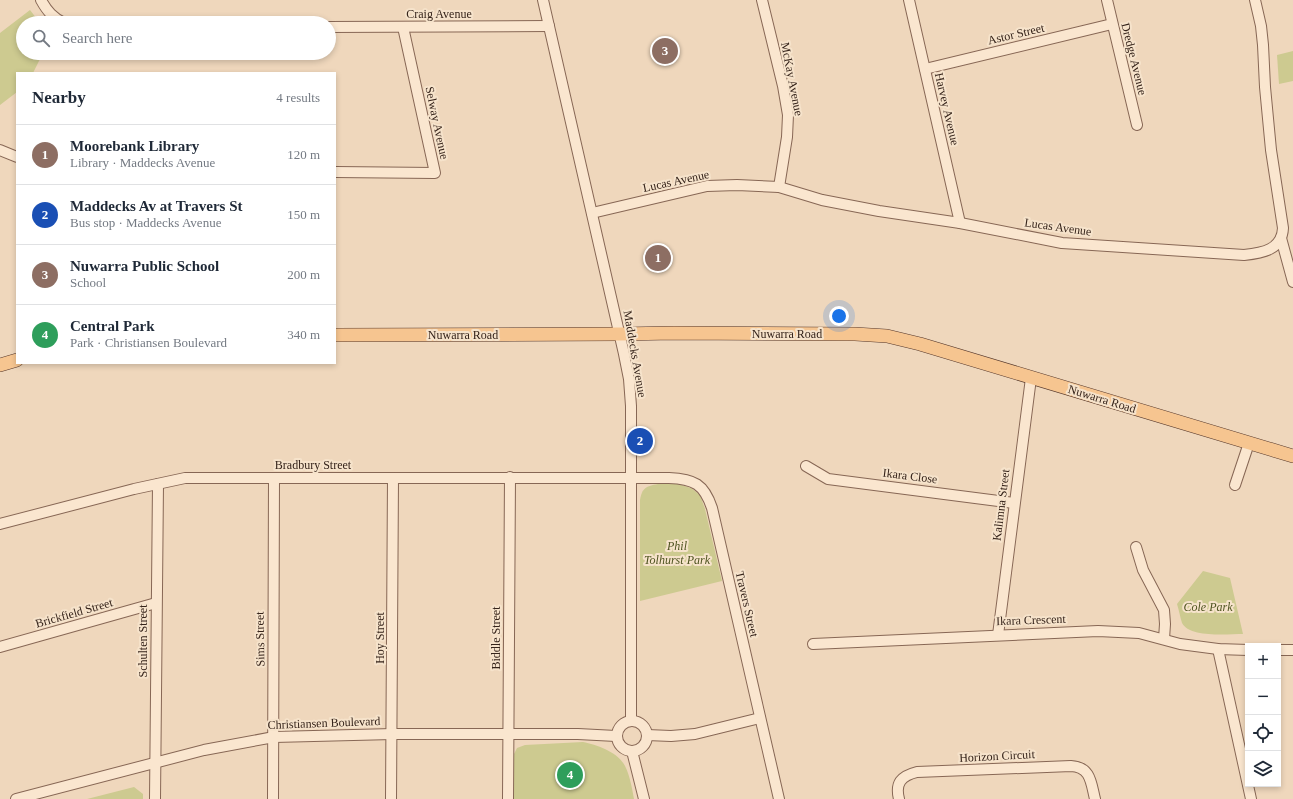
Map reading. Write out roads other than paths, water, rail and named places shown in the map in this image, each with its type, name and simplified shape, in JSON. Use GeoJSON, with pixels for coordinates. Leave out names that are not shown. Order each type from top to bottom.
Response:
{"type":"FeatureCollection","features":[{"type":"Feature","properties":{"kind":"main road","name":"Nuwarra Road"},"geometry":{"type":"LineString","coordinates":[[336,335],[674,333],[887,336],[920,344],[1293,456]]}},
{"type":"Feature","properties":{"kind":"main road"},"geometry":{"type":"LineString","coordinates":[[0,365],[16,360]]}},
{"type":"Feature","properties":{"kind":"street"},"geometry":{"type":"LineString","coordinates":[[41,0],[48,12],[53,16]]}},
{"type":"Feature","properties":{"kind":"street","name":"Maddecks Avenue"},"geometry":{"type":"LineString","coordinates":[[543,0],[620,334],[630,393],[631,720]]}},
{"type":"Feature","properties":{"kind":"street","name":"McKay Avenue"},"geometry":{"type":"LineString","coordinates":[[762,0],[783,86],[788,115],[787,137],[778,187]]}},
{"type":"Feature","properties":{"kind":"street","name":"Harvey Avenue"},"geometry":{"type":"LineString","coordinates":[[909,0],[960,223]]}},
{"type":"Feature","properties":{"kind":"street","name":"Dredge Avenue"},"geometry":{"type":"LineString","coordinates":[[1107,0],[1137,125]]}},
{"type":"Feature","properties":{"kind":"street"},"geometry":{"type":"LineString","coordinates":[[1255,0],[1261,26],[1271,150],[1283,228],[1281,238],[1293,282]]}},
{"type":"Feature","properties":{"kind":"street","name":"Astor Street"},"geometry":{"type":"LineString","coordinates":[[925,69],[1112,24]]}},
{"type":"Feature","properties":{"kind":"street","name":"Craig Avenue"},"geometry":{"type":"LineString","coordinates":[[336,27],[549,26]]}},
{"type":"Feature","properties":{"kind":"street","name":"Selway Avenue"},"geometry":{"type":"LineString","coordinates":[[336,172],[435,173],[403,27]]}},
{"type":"Feature","properties":{"kind":"street"},"geometry":{"type":"LineString","coordinates":[[0,150],[16,157]]}},
{"type":"Feature","properties":{"kind":"street","name":"Lucas Avenue"},"geometry":{"type":"LineString","coordinates":[[592,214],[707,186],[737,184],[778,187],[829,202],[960,223],[1062,243],[1244,255],[1259,254],[1271,249],[1281,238]]}},
{"type":"Feature","properties":{"kind":"street","name":"Kalimna Street"},"geometry":{"type":"LineString","coordinates":[[998,635],[1030,378]]}},
{"type":"Feature","properties":{"kind":"street"},"geometry":{"type":"LineString","coordinates":[[1236,485],[1249,443]]}},
{"type":"Feature","properties":{"kind":"street","name":"Ikara Close"},"geometry":{"type":"LineString","coordinates":[[806,466],[828,479],[1014,503]]}},
{"type":"Feature","properties":{"kind":"street","name":"Biddle Street"},"geometry":{"type":"LineString","coordinates":[[508,799],[510,477]]}},
{"type":"Feature","properties":{"kind":"street","name":"Bradbury Street"},"geometry":{"type":"LineString","coordinates":[[0,524],[127,490],[185,478],[631,478]]}},
{"type":"Feature","properties":{"kind":"street","name":"Sims Street"},"geometry":{"type":"LineString","coordinates":[[273,799],[274,478]]}},
{"type":"Feature","properties":{"kind":"street","name":"Hoy Street"},"geometry":{"type":"LineString","coordinates":[[391,799],[393,734],[393,478]]}},
{"type":"Feature","properties":{"kind":"street","name":"Travers Street"},"geometry":{"type":"LineString","coordinates":[[631,478],[680,478],[689,480],[697,483],[704,490],[708,498],[779,799]]}},
{"type":"Feature","properties":{"kind":"street","name":"Schulten Street"},"geometry":{"type":"LineString","coordinates":[[155,799],[158,484]]}},
{"type":"Feature","properties":{"kind":"street"},"geometry":{"type":"LineString","coordinates":[[1136,547],[1143,570],[1164,610],[1164,639]]}},
{"type":"Feature","properties":{"kind":"street","name":"Brickfield Street"},"geometry":{"type":"LineString","coordinates":[[0,647],[156,603]]}},
{"type":"Feature","properties":{"kind":"street","name":"Ikara Crescent"},"geometry":{"type":"LineString","coordinates":[[813,644],[1117,631],[1139,633],[1180,644],[1218,649],[1245,650]]}},
{"type":"Feature","properties":{"kind":"street"},"geometry":{"type":"LineString","coordinates":[[1218,649],[1251,799]]}},
{"type":"Feature","properties":{"kind":"street"},"geometry":{"type":"LineString","coordinates":[[1281,650],[1293,650]]}},
{"type":"Feature","properties":{"kind":"street"},"geometry":{"type":"LineString","coordinates":[[647,735],[695,734],[760,718]]}},
{"type":"Feature","properties":{"kind":"street"},"geometry":{"type":"LineString","coordinates":[[631,720],[644,726],[647,735],[641,748],[628,751],[620,746],[616,736],[618,728],[622,724],[631,720]]}},
{"type":"Feature","properties":{"kind":"street","name":"Christiansen Boulevard"},"geometry":{"type":"LineString","coordinates":[[16,799],[156,762],[233,744],[274,737],[393,734],[578,734],[616,736]]}},
{"type":"Feature","properties":{"kind":"street"},"geometry":{"type":"LineString","coordinates":[[632,751],[644,799]]}},
{"type":"Feature","properties":{"kind":"street","name":"Horizon Circuit"},"geometry":{"type":"LineString","coordinates":[[898,799],[897,791],[899,782],[907,775],[912,773],[1071,766],[1080,767],[1087,772],[1091,781],[1095,799]]}},
{"type":"Feature","properties":{"kind":"place","name":"Nuwarra Public School"},"geometry":{"type":"Point","coordinates":[665,51]}},
{"type":"Feature","properties":{"kind":"place","name":"Moorebank Library"},"geometry":{"type":"Point","coordinates":[658,258]}},
{"type":"Feature","properties":{"kind":"place","name":"Maddecks Av at Travers St"},"geometry":{"type":"Point","coordinates":[640,441]}},
{"type":"Feature","properties":{"kind":"place","name":"Central Park"},"geometry":{"type":"Point","coordinates":[570,775]}},
{"type":"Feature","properties":{"kind":"park label","name":"Phil Tolhurst Park"},"geometry":{"type":"Point","coordinates":[677,553]}},
{"type":"Feature","properties":{"kind":"park label","name":"Cole Park"},"geometry":{"type":"Point","coordinates":[1208,607]}}]}
